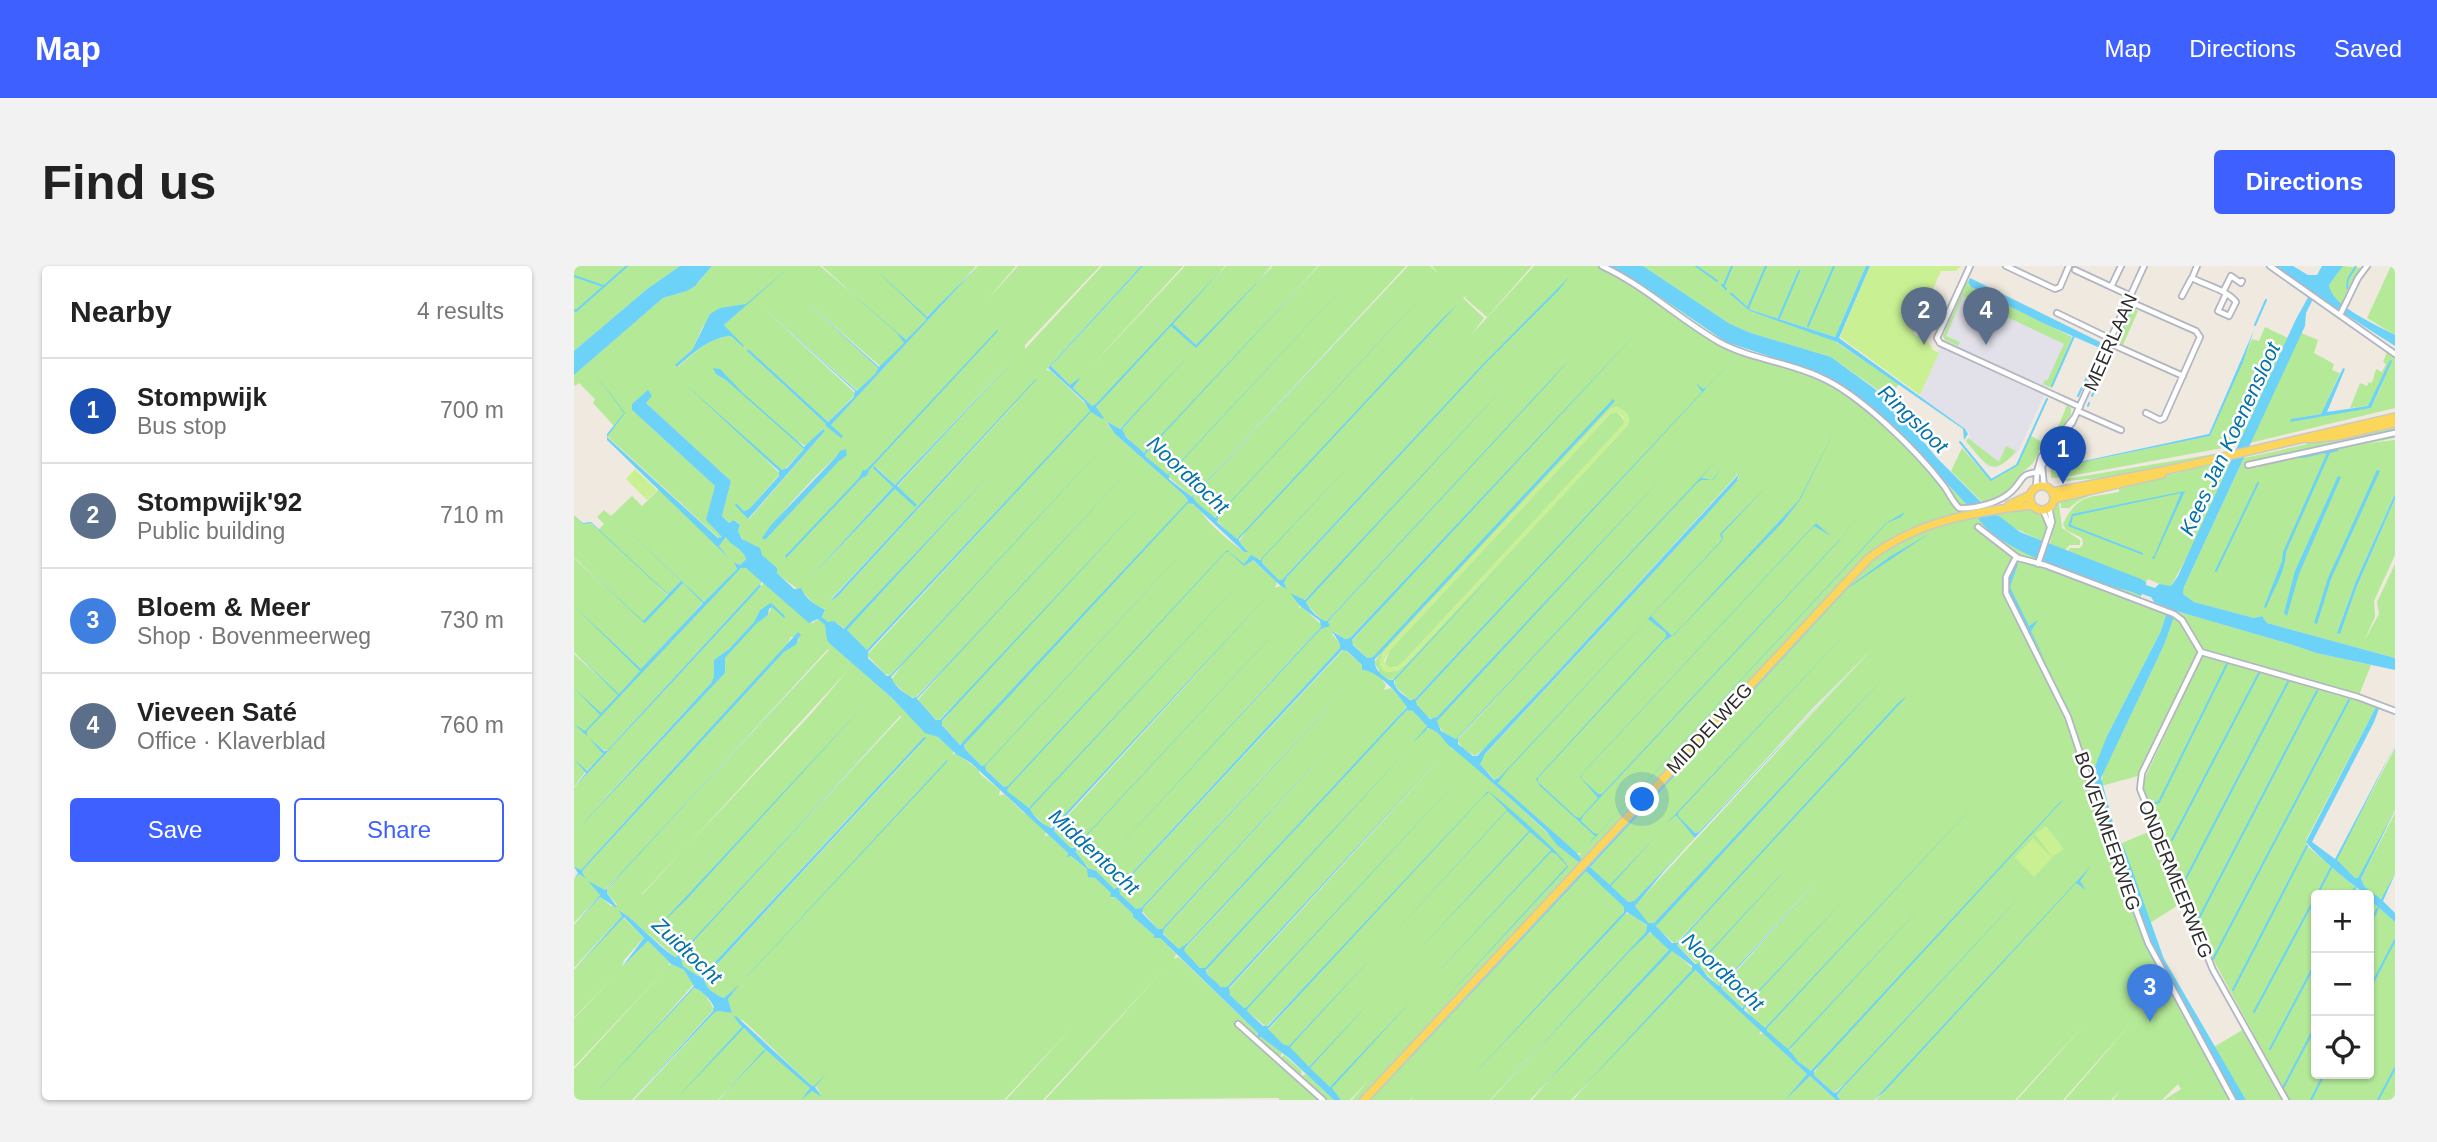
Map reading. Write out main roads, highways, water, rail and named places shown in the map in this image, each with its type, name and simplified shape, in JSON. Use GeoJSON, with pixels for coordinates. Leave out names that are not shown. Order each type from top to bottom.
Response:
{"type":"FeatureCollection","features":[{"type":"Feature","properties":{"kind":"main road"},"geometry":{"type":"LineString","coordinates":[[2307,439],[2317,434],[2395,417]]}},
{"type":"Feature","properties":{"kind":"main road"},"geometry":{"type":"LineString","coordinates":[[2053,495],[2046,509],[2032,505],[2030,495],[2040,486],[2053,495],[2307,439],[2328,438],[2395,423]]}},
{"type":"Feature","properties":{"kind":"main road","name":"MIDDELWEG"},"geometry":{"type":"LineString","coordinates":[[2006,506],[2030,495]]}},
{"type":"Feature","properties":{"kind":"main road","name":"MIDDELWEG"},"geometry":{"type":"LineString","coordinates":[[1364,1100],[1854,572],[1881,549],[1912,531],[1971,510],[2032,505]]}},
{"type":"Feature","properties":{"kind":"water"},"geometry":{"type":"Polygon","coordinates":[[[680,266],[712,266],[695,286],[663,298],[574,375],[574,351],[647,289],[680,266]]]}},
{"type":"Feature","properties":{"kind":"water"},"geometry":{"type":"Polygon","coordinates":[[[791,266],[724,325],[743,347],[731,336],[723,337],[702,347],[677,367],[675,365],[692,350],[710,314],[720,308],[746,304],[791,266]]]}},
{"type":"Feature","properties":{"kind":"water"},"geometry":{"type":"Polygon","coordinates":[[[820,266],[906,340],[926,318],[872,266],[927,317],[978,266],[831,425],[843,436],[841,438],[747,351],[748,349],[828,422],[854,397],[855,391],[757,302],[857,391],[878,368],[800,296],[879,367],[904,343],[897,333],[820,266]]]}},
{"type":"Feature","properties":{"kind":"water"},"geometry":{"type":"Polygon","coordinates":[[[1141,266],[1051,366],[1070,385],[1081,377],[1073,388],[1092,406],[1225,266],[1173,324],[1196,345],[1273,266],[1196,348],[1171,326],[1096,407],[1104,418],[1091,412],[868,652],[868,658],[887,676],[891,675],[1109,441],[891,677],[903,692],[913,698],[917,697],[1131,468],[917,699],[936,720],[940,720],[1150,496],[942,721],[942,725],[960,745],[1188,501],[1115,434],[1106,421],[1120,429],[1192,352],[1122,429],[1126,437],[1144,453],[1319,266],[1146,453],[1145,456],[1168,475],[1363,266],[1169,475],[1169,479],[1192,497],[1408,266],[1193,497],[1215,518],[1450,266],[1218,516],[1217,522],[1237,539],[1458,304],[1239,539],[1248,552],[1244,552],[1193,504],[1188,503],[964,745],[982,766],[985,765],[1206,527],[985,766],[1004,787],[1008,786],[1227,550],[1244,564],[1251,555],[1260,560],[1354,461],[1262,559],[1262,563],[1282,580],[1482,365],[1570,276],[1287,577],[1284,583],[1287,589],[1253,560],[1244,566],[1226,552],[1008,788],[1007,791],[1029,808],[1245,577],[1030,809],[1039,820],[1052,828],[1270,593],[1055,828],[1054,831],[1074,848],[1293,613],[1076,847],[1076,852],[1088,868],[1096,871],[1114,889],[1120,886],[1340,648],[1332,631],[1345,639],[1350,638],[1645,324],[1352,640],[1353,645],[1367,658],[1373,657],[1613,399],[1615,401],[1375,659],[1375,666],[1379,671],[1389,680],[1393,680],[1502,564],[1394,681],[1402,694],[1410,700],[1415,699],[1702,392],[1696,383],[1703,389],[1706,388],[1738,354],[1416,701],[1430,719],[1437,717],[1668,471],[1437,721],[1441,731],[1456,739],[1716,461],[1701,478],[1712,480],[1701,480],[1697,483],[1458,738],[1458,744],[1473,756],[1477,756],[1739,474],[1737,481],[1702,520],[1485,754],[1480,764],[1494,780],[1499,778],[1719,543],[1722,539],[1720,534],[1768,485],[1722,534],[1723,539],[1720,543],[1651,616],[1672,636],[1686,622],[1799,500],[1836,427],[1800,500],[1782,523],[1674,635],[1665,640],[1538,778],[1538,782],[1580,818],[1598,798],[1580,777],[1582,775],[1581,778],[1598,794],[1602,794],[1841,538],[1880,486],[1839,541],[1583,816],[1581,821],[1598,834],[1886,523],[1905,512],[1901,517],[1887,523],[1588,845],[1595,836],[1540,786],[1536,779],[1666,637],[1666,633],[1648,619],[1506,772],[1498,783],[1578,854],[1582,861],[1580,863],[1557,845],[1547,832],[1436,732],[1428,728],[1412,744],[1427,726],[1413,711],[1407,710],[1185,948],[1184,951],[1200,968],[1205,968],[1409,748],[1206,970],[1221,987],[1227,987],[1446,751],[1229,988],[1230,995],[1244,1008],[1247,1007],[1466,771],[1248,1008],[1247,1011],[1263,1026],[1268,1026],[1488,791],[1544,839],[1568,867],[1437,1008],[1567,866],[1551,852],[1425,986],[1551,850],[1530,832],[1416,953],[1529,831],[1507,811],[1380,948],[1507,810],[1489,792],[1482,798],[1268,1029],[1283,1044],[1289,1046],[1377,952],[1290,1047],[1309,1067],[1371,1001],[1310,1068],[1330,1087],[1414,998],[1332,1088],[1341,1100],[1334,1100],[1289,1058],[1261,1037],[1258,1038],[1258,1033],[1160,938],[1154,938],[1115,897],[1110,897],[1111,893],[1095,878],[1088,877],[1087,869],[1071,856],[1067,857],[1068,853],[971,763],[956,754],[938,737],[925,733],[892,698],[830,644],[825,625],[818,619],[809,623],[746,568],[741,568],[587,731],[587,736],[574,724],[585,731],[600,715],[574,688],[601,713],[618,695],[574,652],[619,694],[640,671],[574,606],[641,669],[703,603],[683,583],[645,623],[643,622],[574,557],[643,621],[668,595],[591,523],[583,524],[574,516],[583,523],[591,522],[668,594],[681,581],[606,510],[704,602],[737,569],[734,562],[740,565],[746,559],[726,537],[719,546],[731,560],[607,440],[607,437],[718,538],[722,537],[706,520],[715,486],[632,410],[632,404],[648,390],[652,396],[646,403],[731,481],[722,516],[729,523],[734,520],[740,525],[738,531],[742,539],[760,548],[762,555],[794,589],[801,588],[811,601],[825,609],[822,617],[828,622],[834,621],[844,629],[995,469],[847,630],[867,650],[1090,411],[1084,401],[1048,368],[1141,266]],[[1342,650],[1119,889],[1120,894],[1136,909],[1141,908],[1359,674],[1143,908],[1142,913],[1158,929],[1162,929],[1335,742],[1164,929],[1163,934],[1179,949],[1188,943],[1407,707],[1381,679],[1362,670],[1362,665],[1347,651],[1342,650]]]}},
{"type":"Feature","properties":{"kind":"water"},"geometry":{"type":"Polygon","coordinates":[[[1609,266],[1643,266],[1730,324],[1831,357],[1886,397],[1937,458],[1994,515],[2020,532],[2141,579],[2146,585],[2155,588],[2159,584],[2171,586],[2178,576],[2296,319],[2311,292],[2276,266],[2293,266],[2308,275],[2317,275],[2322,266],[2343,266],[2329,285],[2332,293],[2356,314],[2395,335],[2395,346],[2315,295],[2306,313],[2305,326],[2183,594],[2194,602],[2254,618],[2262,616],[2267,623],[2395,658],[2395,670],[2316,653],[2176,611],[2164,645],[2101,778],[2114,827],[2125,850],[2164,959],[2246,1100],[2236,1100],[2150,941],[2091,777],[2107,736],[2171,609],[2154,602],[2151,597],[2057,567],[2000,539],[1986,528],[1905,438],[1862,401],[1820,373],[1726,342],[1609,266]]]}},
{"type":"Feature","properties":{"kind":"water"},"geometry":{"type":"Polygon","coordinates":[[[1866,266],[1870,266],[1839,338],[1965,429],[1968,434],[1964,440],[1963,429],[1837,342],[1750,311],[1730,294],[1731,292],[1751,310],[1835,337],[1866,266]]]}},
{"type":"Feature","properties":{"kind":"water"},"geometry":{"type":"Polygon","coordinates":[[[1970,278],[2100,342],[2100,348],[1971,287],[1968,282],[1970,278]]]}},
{"type":"Feature","properties":{"kind":"water"},"geometry":{"type":"Polygon","coordinates":[[[997,330],[869,470],[867,476],[862,478],[786,558],[859,478],[863,470],[875,461],[997,330]]]}},
{"type":"Feature","properties":{"kind":"water"},"geometry":{"type":"Polygon","coordinates":[[[2254,330],[2243,362],[2210,436],[2078,463],[2072,461],[2079,462],[2209,434],[2254,330]]]}},
{"type":"Feature","properties":{"kind":"water"},"geometry":{"type":"Polygon","coordinates":[[[1019,354],[897,486],[917,505],[915,507],[895,489],[807,581],[893,487],[874,466],[895,485],[1019,354]]]}},
{"type":"Feature","properties":{"kind":"water"},"geometry":{"type":"Polygon","coordinates":[[[1569,360],[1332,617],[1328,622],[1330,626],[1321,629],[1099,868],[1321,627],[1320,621],[1300,606],[1290,593],[1305,600],[1511,380],[1306,602],[1315,614],[1327,621],[1569,360]]]}},
{"type":"Feature","properties":{"kind":"water"},"geometry":{"type":"Polygon","coordinates":[[[2390,360],[2392,361],[2371,408],[2290,422],[2291,419],[2321,414],[2343,368],[2345,369],[2327,412],[2368,406],[2390,360]]]}},
{"type":"Feature","properties":{"kind":"water"},"geometry":{"type":"Polygon","coordinates":[[[591,368],[625,413],[607,437],[624,413],[591,368]]]}},
{"type":"Feature","properties":{"kind":"water"},"geometry":{"type":"Polygon","coordinates":[[[713,368],[720,369],[804,447],[823,429],[825,431],[748,519],[736,503],[744,511],[749,509],[779,476],[779,471],[684,383],[782,470],[804,449],[716,374],[713,368]]]}},
{"type":"Feature","properties":{"kind":"water"},"geometry":{"type":"Polygon","coordinates":[[[1038,378],[837,597],[830,601],[1034,381],[1038,378]]]}},
{"type":"Feature","properties":{"kind":"water"},"geometry":{"type":"Polygon","coordinates":[[[846,449],[847,455],[765,540],[762,538],[840,451],[846,449]]]}},
{"type":"Feature","properties":{"kind":"water"},"geometry":{"type":"Polygon","coordinates":[[[2338,449],[2330,453],[2286,552],[2282,573],[2266,608],[2264,607],[2283,552],[2326,455],[2293,458],[2338,449]]]}},
{"type":"Feature","properties":{"kind":"water"},"geometry":{"type":"Polygon","coordinates":[[[2377,470],[2380,471],[2331,579],[2317,624],[2314,623],[2328,578],[2377,470]]]}},
{"type":"Feature","properties":{"kind":"water"},"geometry":{"type":"Polygon","coordinates":[[[2338,476],[2341,477],[2299,574],[2287,616],[2284,613],[2295,571],[2338,476]]]}},
{"type":"Feature","properties":{"kind":"water"},"geometry":{"type":"Polygon","coordinates":[[[2185,491],[2154,559],[2151,558],[2181,493],[2073,516],[2071,525],[2143,555],[2068,526],[2072,514],[2185,491]]]}},
{"type":"Feature","properties":{"kind":"water"},"geometry":{"type":"Polygon","coordinates":[[[2395,494],[2340,634],[2337,633],[2356,581],[2395,494]]]}},
{"type":"Feature","properties":{"kind":"water"},"geometry":{"type":"Polygon","coordinates":[[[1815,524],[1831,536],[1814,526],[1584,772],[1815,524]]]}},
{"type":"Feature","properties":{"kind":"water"},"geometry":{"type":"Polygon","coordinates":[[[1930,533],[1848,588],[1590,867],[1610,885],[1658,834],[1611,886],[1628,902],[1634,901],[1691,843],[1635,906],[1648,923],[1654,923],[1886,675],[1656,926],[1672,943],[1677,943],[1907,696],[1677,945],[1698,964],[1799,855],[1699,965],[1719,986],[1822,877],[1721,986],[1742,1008],[1846,898],[1745,1007],[1744,1010],[1765,1028],[1991,787],[1767,1028],[1767,1031],[1788,1049],[1929,898],[1789,1050],[1811,1071],[2064,799],[1814,1071],[1814,1075],[1834,1093],[1837,1092],[2054,860],[1840,1091],[1837,1095],[1840,1100],[1836,1100],[1810,1076],[1785,1100],[1807,1074],[1695,970],[1571,1100],[1692,970],[1692,966],[1672,951],[1530,1100],[1669,950],[1650,932],[1490,1100],[1646,932],[1647,925],[1627,912],[1466,1083],[1624,912],[1624,907],[1586,871],[1371,1100],[1847,588],[1891,556],[1930,533]]]}},
{"type":"Feature","properties":{"kind":"water"},"geometry":{"type":"Polygon","coordinates":[[[2016,563],[2018,564],[2010,587],[2029,626],[2038,620],[2031,631],[2046,662],[2009,593],[2007,581],[2016,563]]]}},
{"type":"Feature","properties":{"kind":"water"},"geometry":{"type":"Polygon","coordinates":[[[760,584],[754,594],[574,788],[586,773],[574,759],[587,771],[603,754],[589,738],[607,751],[760,584]]]}},
{"type":"Feature","properties":{"kind":"water"},"geometry":{"type":"Polygon","coordinates":[[[771,603],[784,618],[772,607],[769,609],[768,615],[756,624],[725,658],[725,673],[574,833],[711,683],[714,677],[714,660],[729,649],[754,622],[760,610],[771,603]]]}},
{"type":"Feature","properties":{"kind":"water"},"geometry":{"type":"Polygon","coordinates":[[[1850,629],[1678,813],[1695,833],[1699,832],[1872,648],[1695,838],[1676,815],[1666,824],[1850,629]]]}},
{"type":"Feature","properties":{"kind":"water"},"geometry":{"type":"Polygon","coordinates":[[[798,632],[801,635],[797,644],[784,652],[583,870],[586,878],[579,874],[574,879],[578,873],[574,867],[581,870],[798,632]]]}},
{"type":"Feature","properties":{"kind":"water"},"geometry":{"type":"Polygon","coordinates":[[[829,650],[607,889],[617,907],[600,897],[574,925],[600,895],[588,881],[605,890],[829,650]]]}},
{"type":"Feature","properties":{"kind":"water"},"geometry":{"type":"Polygon","coordinates":[[[870,699],[686,900],[656,929],[870,699]]]}},
{"type":"Feature","properties":{"kind":"water"},"geometry":{"type":"Polygon","coordinates":[[[2377,705],[2380,706],[2312,842],[2335,859],[2395,745],[2337,860],[2358,878],[2395,810],[2361,879],[2369,890],[2357,888],[2306,842],[2377,705]]]}},
{"type":"Feature","properties":{"kind":"water"},"geometry":{"type":"Polygon","coordinates":[[[901,715],[680,956],[683,966],[698,976],[703,975],[924,737],[926,738],[705,977],[708,987],[724,998],[739,985],[728,999],[732,1013],[714,1013],[632,1100],[713,1011],[714,1007],[708,998],[694,988],[589,1100],[694,986],[684,970],[671,964],[648,941],[622,967],[644,938],[624,917],[574,970],[622,916],[619,910],[668,952],[678,956],[901,715]]]}},
{"type":"Feature","properties":{"kind":"water"},"geometry":{"type":"Polygon","coordinates":[[[948,759],[947,762],[742,982],[750,973],[948,759]]]}},
{"type":"Feature","properties":{"kind":"water"},"geometry":{"type":"Polygon","coordinates":[[[2091,866],[2080,881],[2086,890],[2076,883],[1874,1100],[2091,866]]]}},
{"type":"Feature","properties":{"kind":"water"},"geometry":{"type":"Polygon","coordinates":[[[2395,874],[2383,901],[2395,913],[2395,922],[2374,903],[2374,894],[2381,899],[2395,874]]]}},
{"type":"Feature","properties":{"kind":"water"},"geometry":{"type":"Polygon","coordinates":[[[734,1017],[812,1086],[827,1073],[815,1087],[822,1097],[812,1091],[801,1100],[810,1088],[766,1050],[718,1100],[765,1049],[744,1028],[675,1100],[742,1027],[734,1017]]]}},
{"type":"Feature","properties":{"kind":"waterway"},"geometry":{"type":"LineString","coordinates":[[574,310],[627,266]]}},
{"type":"Feature","properties":{"kind":"waterway"},"geometry":{"type":"LineString","coordinates":[[1696,266],[1717,281]]}},
{"type":"Feature","properties":{"kind":"waterway"},"geometry":{"type":"LineString","coordinates":[[1724,285],[1732,266]]}},
{"type":"Feature","properties":{"kind":"waterway"},"geometry":{"type":"LineString","coordinates":[[1748,308],[1766,266]]}},
{"type":"Feature","properties":{"kind":"waterway"},"geometry":{"type":"LineString","coordinates":[[1808,326],[1834,266]]}},
{"type":"Feature","properties":{"kind":"waterway"},"geometry":{"type":"LineString","coordinates":[[2347,288],[2348,279],[2356,266]]}},
{"type":"Feature","properties":{"kind":"waterway"},"geometry":{"type":"LineString","coordinates":[[1779,318],[1799,271]]}},
{"type":"Feature","properties":{"kind":"waterway"},"geometry":{"type":"LineString","coordinates":[[574,276],[603,286]]}},
{"type":"Feature","properties":{"kind":"waterway"},"geometry":{"type":"LineString","coordinates":[[1722,285],[1726,289]]}},
{"type":"Feature","properties":{"kind":"waterway"},"geometry":{"type":"LineString","coordinates":[[2255,325],[2266,300]]}},
{"type":"Feature","properties":{"kind":"waterway"},"geometry":{"type":"LineString","coordinates":[[2117,339],[2131,309]]}},
{"type":"Feature","properties":{"kind":"waterway"},"geometry":{"type":"LineString","coordinates":[[2052,386],[2074,336]]}},
{"type":"Feature","properties":{"kind":"waterway"},"geometry":{"type":"LineString","coordinates":[[2101,376],[2107,362]]}},
{"type":"Feature","properties":{"kind":"waterway"},"geometry":{"type":"LineString","coordinates":[[2078,396],[2089,373]]}},
{"type":"Feature","properties":{"kind":"waterway"},"geometry":{"type":"LineString","coordinates":[[2092,396],[2099,381]]}},
{"type":"Feature","properties":{"kind":"waterway","name":"Ringsloot"},"geometry":{"type":"LineString","coordinates":[[1960,442],[1991,480],[2017,465],[2047,399]]}},
{"type":"Feature","properties":{"kind":"waterway"},"geometry":{"type":"LineString","coordinates":[[2216,571],[2258,483]]}},
{"type":"Feature","properties":{"kind":"waterway"},"geometry":{"type":"LineString","coordinates":[[2152,804],[2159,802],[2227,664]]}},
{"type":"Feature","properties":{"kind":"waterway"},"geometry":{"type":"LineString","coordinates":[[2172,840],[2259,673]]}},
{"type":"Feature","properties":{"kind":"waterway"},"geometry":{"type":"LineString","coordinates":[[2184,882],[2288,682]]}},
{"type":"Feature","properties":{"kind":"waterway"},"geometry":{"type":"LineString","coordinates":[[2199,918],[2317,691]]}},
{"type":"Feature","properties":{"kind":"waterway"},"geometry":{"type":"LineString","coordinates":[[2213,959],[2349,700]]}},
{"type":"Feature","properties":{"kind":"waterway"},"geometry":{"type":"LineString","coordinates":[[2233,990],[2307,846]]}},
{"type":"Feature","properties":{"kind":"waterway"},"geometry":{"type":"LineString","coordinates":[[2320,890],[2332,866]]}},
{"type":"Feature","properties":{"kind":"waterway"},"geometry":{"type":"LineString","coordinates":[[2254,1012],[2311,905]]}},
{"type":"Feature","properties":{"kind":"waterway"},"geometry":{"type":"LineString","coordinates":[[2374,916],[2378,908]]}},
{"type":"Feature","properties":{"kind":"waterway"},"geometry":{"type":"LineString","coordinates":[[2374,980],[2395,940]]}},
{"type":"Feature","properties":{"kind":"waterway"},"geometry":{"type":"LineString","coordinates":[[2270,1049],[2311,971]]}},
{"type":"Feature","properties":{"kind":"waterway"},"geometry":{"type":"LineString","coordinates":[[2283,1088],[2311,1035]]}},
{"type":"Feature","properties":{"kind":"waterway"},"geometry":{"type":"LineString","coordinates":[[2378,1100],[2395,1068]]}},
{"type":"Feature","properties":{"kind":"waterway"},"geometry":{"type":"LineString","coordinates":[[2311,1100],[2322,1079]]}},
{"type":"Feature","properties":{"kind":"place","name":"Stompwijk'92"},"geometry":{"type":"Point","coordinates":[1924,345]}},
{"type":"Feature","properties":{"kind":"place","name":"Vieveen Saté"},"geometry":{"type":"Point","coordinates":[1986,345]}},
{"type":"Feature","properties":{"kind":"place","name":"Stompwijk"},"geometry":{"type":"Point","coordinates":[2063,484]}},
{"type":"Feature","properties":{"kind":"place","name":"Bloem & Meer"},"geometry":{"type":"Point","coordinates":[2150,1022]}},
{"type":"Feature","properties":{"kind":"water label","name":"Kees Jan Koenensloot"},"geometry":{"type":"Point","coordinates":[2230,439]}},
{"type":"Feature","properties":{"kind":"water label","name":"Noordtocht"},"geometry":{"type":"Point","coordinates":[1188,475]}},
{"type":"Feature","properties":{"kind":"water label","name":"Middentocht"},"geometry":{"type":"Point","coordinates":[1094,852]}},
{"type":"Feature","properties":{"kind":"water label","name":"Zuidtocht"},"geometry":{"type":"Point","coordinates":[687,951]}},
{"type":"Feature","properties":{"kind":"water label","name":"Noordtocht"},"geometry":{"type":"Point","coordinates":[1723,972]}}]}
